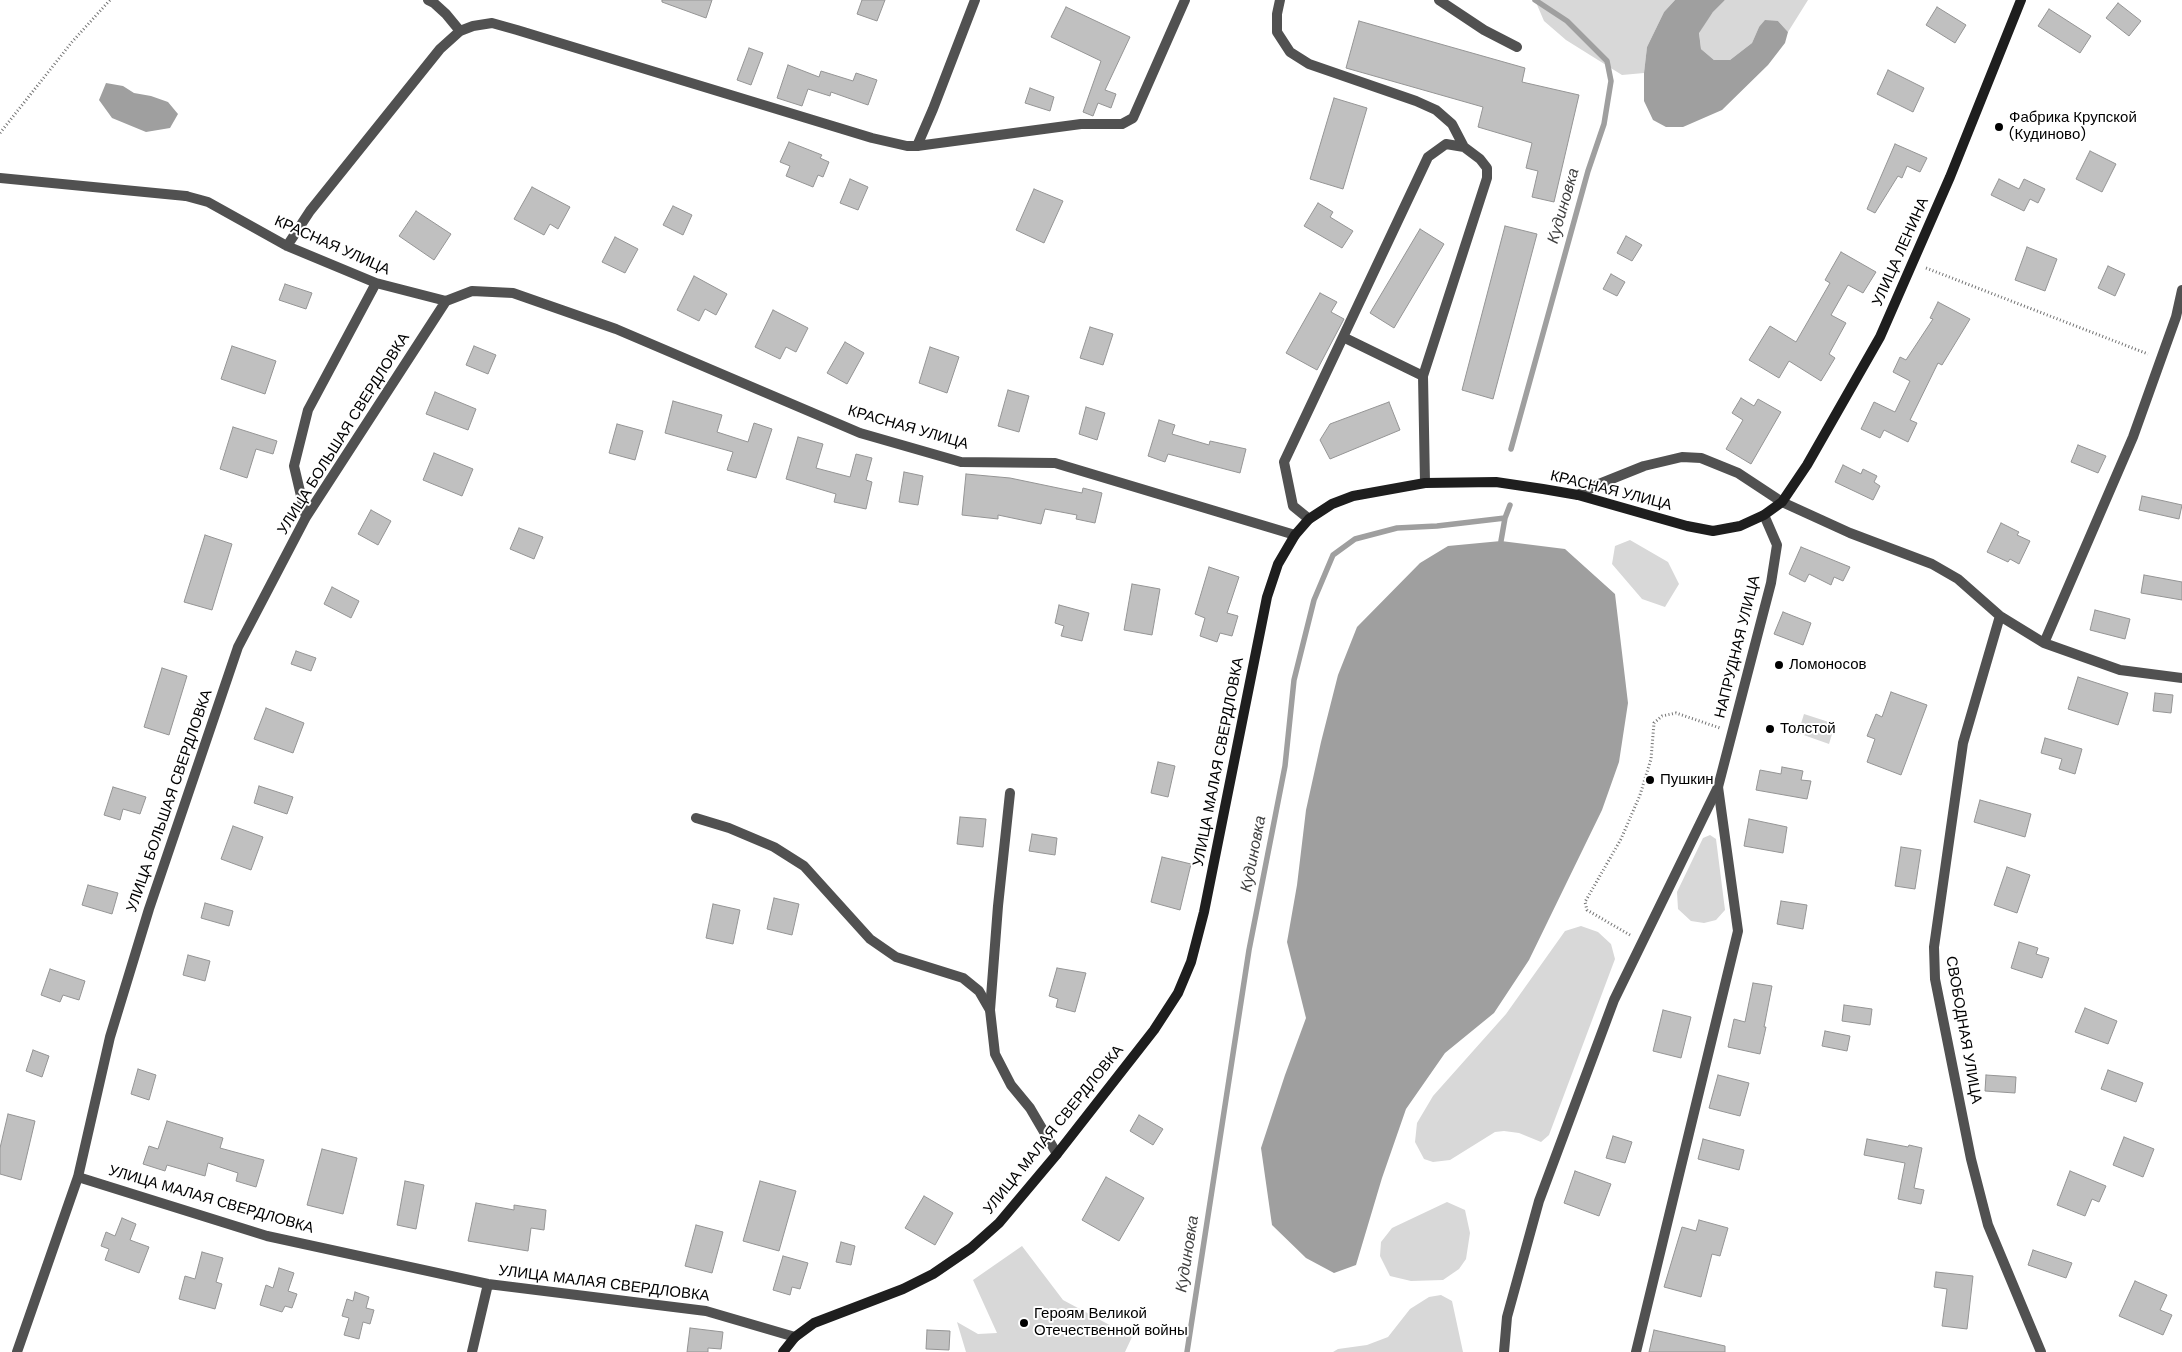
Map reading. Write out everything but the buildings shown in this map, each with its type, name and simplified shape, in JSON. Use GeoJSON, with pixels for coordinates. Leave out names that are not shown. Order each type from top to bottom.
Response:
{"type":"FeatureCollection","features":[{"type":"Feature","properties":{"kind":"main road","name":"УЛИЦА ЛЕНИНА"},"geometry":{"type":"LineString","coordinates":[[1782,502],[1807,465],[1880,338],[1913,263],[2021,0]]}},
{"type":"Feature","properties":{"kind":"main road","name":"КРАСНАЯ УЛИЦА"},"geometry":{"type":"LineString","coordinates":[[1295,535],[1309,519],[1332,504],[1353,496],[1425,483],[1496,482],[1578,496],[1687,526],[1714,530],[1740,526],[1764,515],[1782,502]]}},
{"type":"Feature","properties":{"kind":"main road","name":"УЛИЦА МАЛАЯ СВЕРДЛОВКА"},"geometry":{"type":"LineString","coordinates":[[795,1337],[814,1323],[904,1289],[933,1274],[971,1248],[999,1223],[1057,1154],[1154,1030],[1178,993],[1191,962],[1204,912],[1266,597],[1278,564],[1295,535]]}},
{"type":"Feature","properties":{"kind":"main road"},"geometry":{"type":"LineString","coordinates":[[783,1352],[795,1337]]}},
{"type":"Feature","properties":{"kind":"street"},"geometry":{"type":"LineString","coordinates":[[428,0],[446,14],[460,31]]}},
{"type":"Feature","properties":{"kind":"street"},"geometry":{"type":"LineString","coordinates":[[917,146],[975,0]]}},
{"type":"Feature","properties":{"kind":"street"},"geometry":{"type":"LineString","coordinates":[[287,246],[310,211],[440,49],[460,31],[473,26],[492,24],[509,28],[872,138],[906,146],[917,146],[1081,124],[1122,124],[1133,118],[1185,0]]}},
{"type":"Feature","properties":{"kind":"street"},"geometry":{"type":"LineString","coordinates":[[1280,0],[1277,14],[1277,32],[1290,52],[1309,64],[1416,101],[1436,110],[1452,124],[1464,147],[1480,159],[1486,168],[1487,178],[1423,376],[1425,483]]}},
{"type":"Feature","properties":{"kind":"street"},"geometry":{"type":"LineString","coordinates":[[1439,0],[1484,30],[1517,47]]}},
{"type":"Feature","properties":{"kind":"street"},"geometry":{"type":"LineString","coordinates":[[1309,519],[1293,506],[1284,462],[1428,158],[1446,144],[1464,147]]}},
{"type":"Feature","properties":{"kind":"street","name":"КРАСНАЯ УЛИЦА"},"geometry":{"type":"LineString","coordinates":[[0,178],[186,196],[208,202],[287,246],[376,283],[446,301],[472,291],[513,293],[616,328],[860,433],[961,462],[1055,463],[1295,535]]}},
{"type":"Feature","properties":{"kind":"street"},"geometry":{"type":"LineString","coordinates":[[306,517],[294,466],[308,410],[376,283]]}},
{"type":"Feature","properties":{"kind":"street"},"geometry":{"type":"LineString","coordinates":[[2044,643],[2133,438],[2176,317],[2182,290]]}},
{"type":"Feature","properties":{"kind":"street","name":"УЛИЦА БОЛЬШАЯ СВЕРДЛОВКА"},"geometry":{"type":"LineString","coordinates":[[16,1352],[78,1177],[113,1028],[149,910],[238,647],[306,517],[446,301]]}},
{"type":"Feature","properties":{"kind":"street"},"geometry":{"type":"LineString","coordinates":[[1343,337],[1423,376]]}},
{"type":"Feature","properties":{"kind":"street"},"geometry":{"type":"LineString","coordinates":[[1578,496],[1599,484],[1644,466],[1682,457],[1701,458],[1738,473],[1782,502],[1850,532],[1932,564],[1958,579],[2000,616],[2044,643],[2120,670],[2182,678]]}},
{"type":"Feature","properties":{"kind":"street","name":"НАПРУДНАЯ УЛИЦА"},"geometry":{"type":"LineString","coordinates":[[1718,787],[1771,583],[1777,545],[1764,515]]}},
{"type":"Feature","properties":{"kind":"street","name":"СВОБОДНАЯ УЛИЦА"},"geometry":{"type":"LineString","coordinates":[[2000,616],[1963,743],[1934,947],[1935,979],[1971,1159],[1988,1226],[2041,1352]]}},
{"type":"Feature","properties":{"kind":"street"},"geometry":{"type":"LineString","coordinates":[[1504,1352],[1507,1317],[1538,1201],[1614,1000],[1718,787]]}},
{"type":"Feature","properties":{"kind":"street"},"geometry":{"type":"LineString","coordinates":[[1636,1352],[1738,931],[1718,787]]}},
{"type":"Feature","properties":{"kind":"street"},"geometry":{"type":"LineString","coordinates":[[1010,793],[998,906],[990,1010],[995,1054],[1011,1085],[1030,1108],[1057,1154]]}},
{"type":"Feature","properties":{"kind":"street"},"geometry":{"type":"LineString","coordinates":[[696,818],[729,828],[774,847],[804,866],[870,939],[896,957],[963,978],[979,991],[990,1010]]}},
{"type":"Feature","properties":{"kind":"street","name":"УЛИЦА МАЛАЯ СВЕРДЛОВКА"},"geometry":{"type":"LineString","coordinates":[[78,1177],[267,1236],[488,1284],[706,1311],[795,1337]]}},
{"type":"Feature","properties":{"kind":"street"},"geometry":{"type":"LineString","coordinates":[[472,1352],[488,1284]]}},
{"type":"Feature","properties":{"kind":"path"},"geometry":{"type":"LineString","coordinates":[[0,132],[72,42],[110,0]]}},
{"type":"Feature","properties":{"kind":"path"},"geometry":{"type":"LineString","coordinates":[[1913,263],[2161,359]]}},
{"type":"Feature","properties":{"kind":"path"},"geometry":{"type":"LineString","coordinates":[[1642,942],[1587,910],[1584,902],[1621,839],[1640,795],[1651,759],[1654,723],[1662,716],[1676,714],[1732,733]]}},
{"type":"Feature","properties":{"kind":"shaded area"},"geometry":{"type":"Polygon","coordinates":[[[1535,0],[1675,0],[1664,12],[1647,47],[1644,73],[1622,75],[1566,40],[1544,21],[1535,0]]]}},
{"type":"Feature","properties":{"kind":"shaded area"},"geometry":{"type":"Polygon","coordinates":[[[1675,0],[1725,0],[1713,12],[1699,33],[1701,49],[1714,60],[1730,60],[1752,43],[1759,27],[1765,20],[1778,21],[1788,32],[1785,43],[1768,65],[1722,110],[1683,127],[1666,127],[1653,120],[1644,101],[1644,73],[1647,47],[1664,12],[1675,0]]]}},
{"type":"Feature","properties":{"kind":"shaded area"},"geometry":{"type":"Polygon","coordinates":[[[1725,0],[1808,0],[1788,32],[1778,21],[1759,27],[1752,43],[1730,60],[1714,60],[1701,49],[1699,32],[1713,12],[1725,0]]]}},
{"type":"Feature","properties":{"kind":"shaded area"},"geometry":{"type":"Polygon","coordinates":[[[106,83],[123,86],[134,93],[168,102],[178,114],[170,128],[146,132],[112,118],[99,100],[106,83]]]}},
{"type":"Feature","properties":{"kind":"shaded area"},"geometry":{"type":"Polygon","coordinates":[[[1630,540],[1668,562],[1679,584],[1665,607],[1642,599],[1612,564],[1615,546],[1630,540]]]}},
{"type":"Feature","properties":{"kind":"shaded area"},"geometry":{"type":"Polygon","coordinates":[[[1501,541],[1565,549],[1615,594],[1628,703],[1619,762],[1602,810],[1529,960],[1494,1013],[1445,1053],[1406,1109],[1382,1178],[1356,1265],[1334,1273],[1306,1258],[1272,1225],[1261,1148],[1306,1018],[1287,942],[1297,885],[1306,810],[1321,742],[1338,675],[1357,627],[1420,563],[1448,546],[1501,541]]]}},
{"type":"Feature","properties":{"kind":"shaded area"},"geometry":{"type":"Polygon","coordinates":[[[1804,714],[1835,724],[1829,744],[1798,733],[1804,714]]]}},
{"type":"Feature","properties":{"kind":"shaded area"},"geometry":{"type":"Polygon","coordinates":[[[1710,835],[1716,839],[1725,910],[1716,920],[1704,923],[1691,921],[1678,909],[1677,892],[1703,838],[1710,835]]]}},
{"type":"Feature","properties":{"kind":"shaded area"},"geometry":{"type":"Polygon","coordinates":[[[1581,926],[1598,932],[1611,944],[1615,959],[1549,1135],[1541,1142],[1519,1133],[1495,1132],[1450,1160],[1433,1162],[1424,1159],[1415,1142],[1417,1123],[1433,1096],[1506,1014],[1565,931],[1581,926]]]}},
{"type":"Feature","properties":{"kind":"shaded area"},"geometry":{"type":"Polygon","coordinates":[[[1447,1202],[1465,1210],[1470,1233],[1466,1259],[1459,1269],[1443,1280],[1411,1281],[1390,1276],[1380,1256],[1381,1242],[1392,1228],[1447,1202]]]}},
{"type":"Feature","properties":{"kind":"shaded area"},"geometry":{"type":"Polygon","coordinates":[[[1022,1246],[1063,1300],[1132,1337],[1125,1352],[966,1352],[957,1322],[978,1334],[997,1333],[973,1280],[1022,1246]]]}},
{"type":"Feature","properties":{"kind":"shaded area"},"geometry":{"type":"Polygon","coordinates":[[[1441,1295],[1452,1301],[1463,1352],[1333,1352],[1338,1349],[1367,1345],[1388,1337],[1410,1309],[1429,1297],[1441,1295]]]}},
{"type":"Feature","properties":{"kind":"waterway","name":"Кудиновка"},"geometry":{"type":"LineString","coordinates":[[1511,449],[1588,171],[1604,124],[1611,81],[1607,61],[1567,21],[1535,0]]}},
{"type":"Feature","properties":{"kind":"waterway","name":"Кудиновка"},"geometry":{"type":"LineString","coordinates":[[1187,1352],[1249,950],[1285,766],[1294,680],[1314,600],[1333,555],[1355,539],[1397,528],[1437,526],[1505,518],[1510,505]]}},
{"type":"Feature","properties":{"kind":"waterway"},"geometry":{"type":"LineString","coordinates":[[1501,541],[1505,518]]}},
{"type":"Feature","properties":{"kind":"place","name":"Фабрика Крупской (Кудиново)"},"geometry":{"type":"Point","coordinates":[1999,127]}},
{"type":"Feature","properties":{"kind":"place","name":"Ломоносов"},"geometry":{"type":"Point","coordinates":[1779,665]}},
{"type":"Feature","properties":{"kind":"place","name":"Толстой"},"geometry":{"type":"Point","coordinates":[1770,729]}},
{"type":"Feature","properties":{"kind":"place","name":"Пушкин"},"geometry":{"type":"Point","coordinates":[1650,780]}},
{"type":"Feature","properties":{"kind":"place","name":"Героям Великой Отечественной войны"},"geometry":{"type":"Point","coordinates":[1024,1323]}}]}
